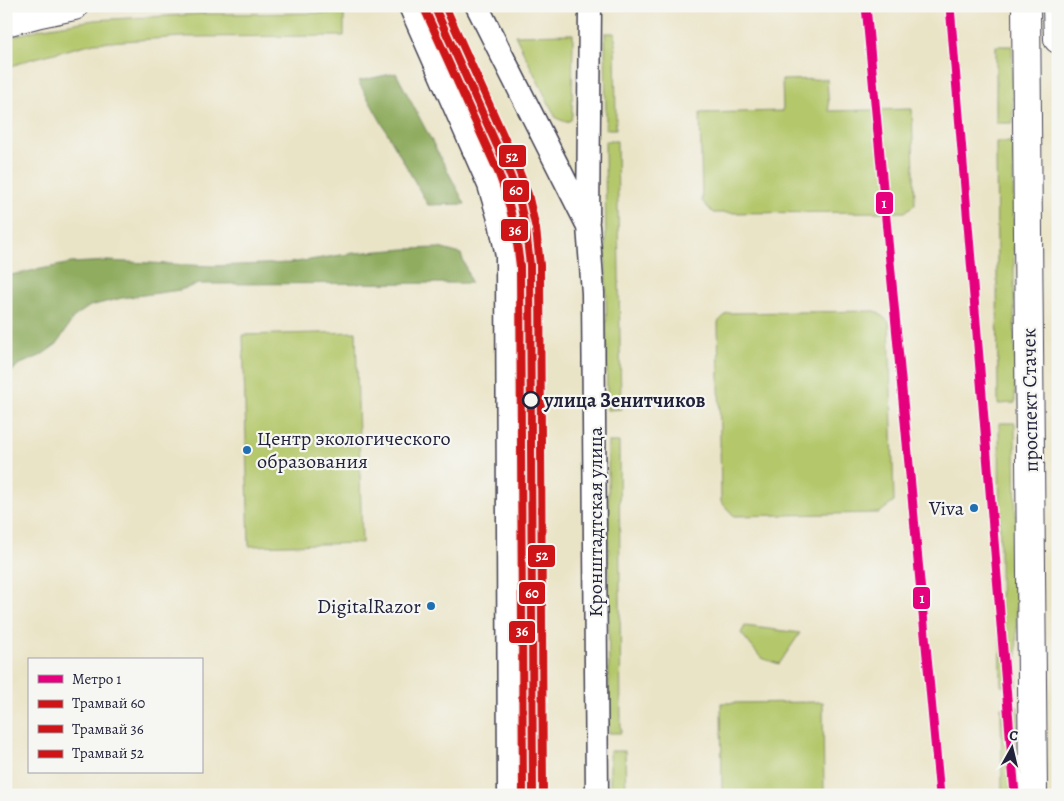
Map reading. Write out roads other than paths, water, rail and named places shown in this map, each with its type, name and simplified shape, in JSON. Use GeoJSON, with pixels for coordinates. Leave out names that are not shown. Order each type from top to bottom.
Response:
{"type":"FeatureCollection","features":[{"type":"Feature","properties":{"kind":"main road"},"geometry":{"type":"LineString","coordinates":[[6,22],[40,12],[74,6]]}},
{"type":"Feature","properties":{"kind":"main road","name":"проспект Стачек"},"geometry":{"type":"LineString","coordinates":[[1026,6],[1034,795]]}},
{"type":"Feature","properties":{"kind":"main road"},"geometry":{"type":"LineString","coordinates":[[1057,6],[1058,39]]}},
{"type":"Feature","properties":{"kind":"street"},"geometry":{"type":"LineString","coordinates":[[410,6],[488,185],[500,222],[507,256],[509,795]]}},
{"type":"Feature","properties":{"kind":"street","name":"Кронштадтская улица"},"geometry":{"type":"LineString","coordinates":[[477,6],[588,226],[593,293],[597,795]]}},
{"type":"Feature","properties":{"kind":"street"},"geometry":{"type":"LineString","coordinates":[[588,226],[590,6]]}},
{"type":"Feature","properties":{"kind":"metro line","name":"1"},"geometry":{"type":"LineString","coordinates":[[866,6],[940,795]]}},
{"type":"Feature","properties":{"kind":"metro line","name":"1"},"geometry":{"type":"LineString","coordinates":[[950,6],[1015,795]]}},
{"type":"Feature","properties":{"kind":"tram line","name":"60"},"geometry":{"type":"LineString","coordinates":[[434,6],[508,170],[519,198],[526,231],[530,265],[533,795]]}},
{"type":"Feature","properties":{"kind":"tram line","name":"52"},"geometry":{"type":"LineString","coordinates":[[445,6],[517,166],[528,194],[536,229],[540,265],[543,795]]}},
{"type":"Feature","properties":{"kind":"tram line","name":"36"},"geometry":{"type":"LineString","coordinates":[[425,10],[499,174],[507,197],[520,266],[523,795]]}},
{"type":"Feature","properties":{"kind":"place","name":"улица Зенитчиков"},"geometry":{"type":"Point","coordinates":[531,400]}},
{"type":"Feature","properties":{"kind":"place","name":"Центр экологического образования"},"geometry":{"type":"Point","coordinates":[247,450]}},
{"type":"Feature","properties":{"kind":"place","name":"Viva"},"geometry":{"type":"Point","coordinates":[974,508]}},
{"type":"Feature","properties":{"kind":"place","name":"DigitalRazor"},"geometry":{"type":"Point","coordinates":[431,606]}}]}
